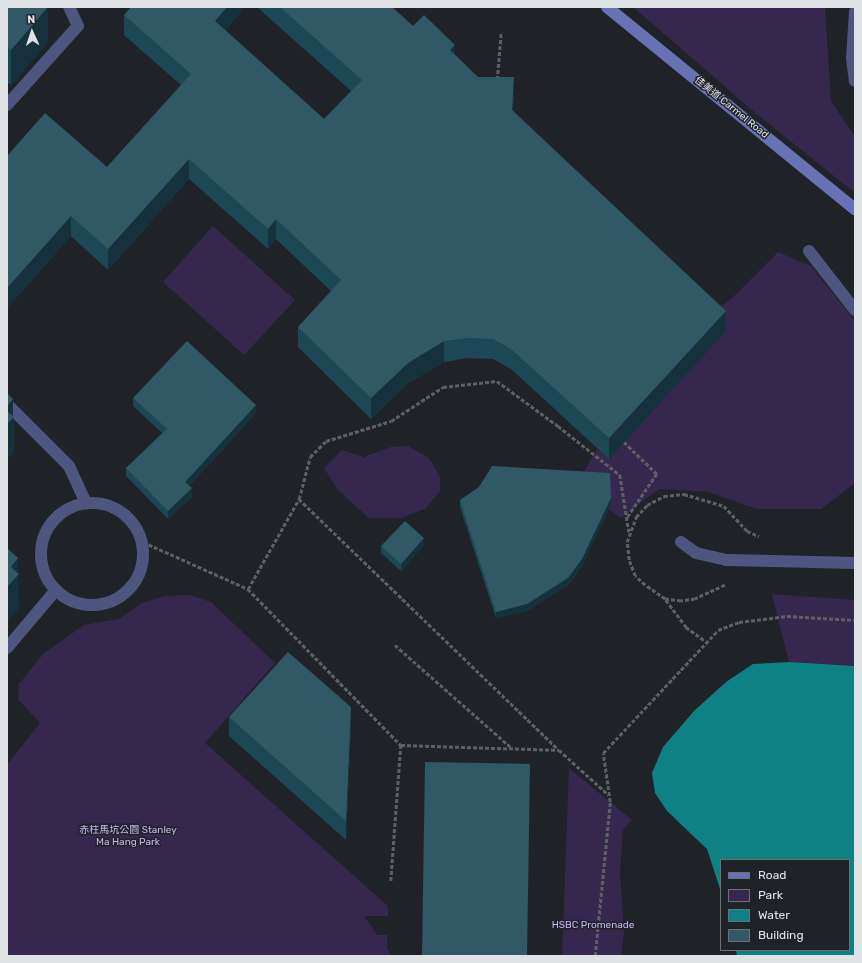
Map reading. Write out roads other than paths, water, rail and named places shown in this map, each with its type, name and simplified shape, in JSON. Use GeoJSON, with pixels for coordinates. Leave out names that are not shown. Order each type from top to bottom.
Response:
{"type":"FeatureCollection","features":[{"type":"Feature","properties":{"kind":"street"},"geometry":{"type":"LineString","coordinates":[[7,105],[78,26],[69,7]]}},
{"type":"Feature","properties":{"kind":"street","name":"佳美道 Carmel Road"},"geometry":{"type":"LineString","coordinates":[[607,7],[855,209]]}},
{"type":"Feature","properties":{"kind":"street"},"geometry":{"type":"LineString","coordinates":[[855,12],[852,58],[855,81]]}},
{"type":"Feature","properties":{"kind":"street"},"geometry":{"type":"LineString","coordinates":[[809,251],[855,310]]}},
{"type":"Feature","properties":{"kind":"street"},"geometry":{"type":"LineString","coordinates":[[7,404],[69,466],[86,503]]}},
{"type":"Feature","properties":{"kind":"street"},"geometry":{"type":"LineString","coordinates":[[86,503],[104,504],[120,511],[131,520],[143,542],[142,567],[134,584],[122,596],[95,605],[77,603],[56,590],[46,576],[41,559],[42,541],[56,517],[71,507],[86,503]]}},
{"type":"Feature","properties":{"kind":"street"},"geometry":{"type":"LineString","coordinates":[[681,542],[696,552],[726,560],[855,563]]}},
{"type":"Feature","properties":{"kind":"street"},"geometry":{"type":"LineString","coordinates":[[7,648],[56,590]]}},
{"type":"Feature","properties":{"kind":"water"},"geometry":{"type":"Polygon","coordinates":[[[789,662],[855,666],[855,956],[737,956],[736,951],[850,951],[850,859],[720,859],[720,889],[707,849],[667,811],[655,793],[652,773],[663,747],[694,711],[726,682],[753,664],[789,662]]]}},
{"type":"Feature","properties":{"kind":"park label","name":"赤柱馬坑公園 Stanley Ma Hang Park"},"geometry":{"type":"Point","coordinates":[128,836]}},
{"type":"Feature","properties":{"kind":"park label","name":"HSBC Promenade"},"geometry":{"type":"Point","coordinates":[593,926]}}]}
